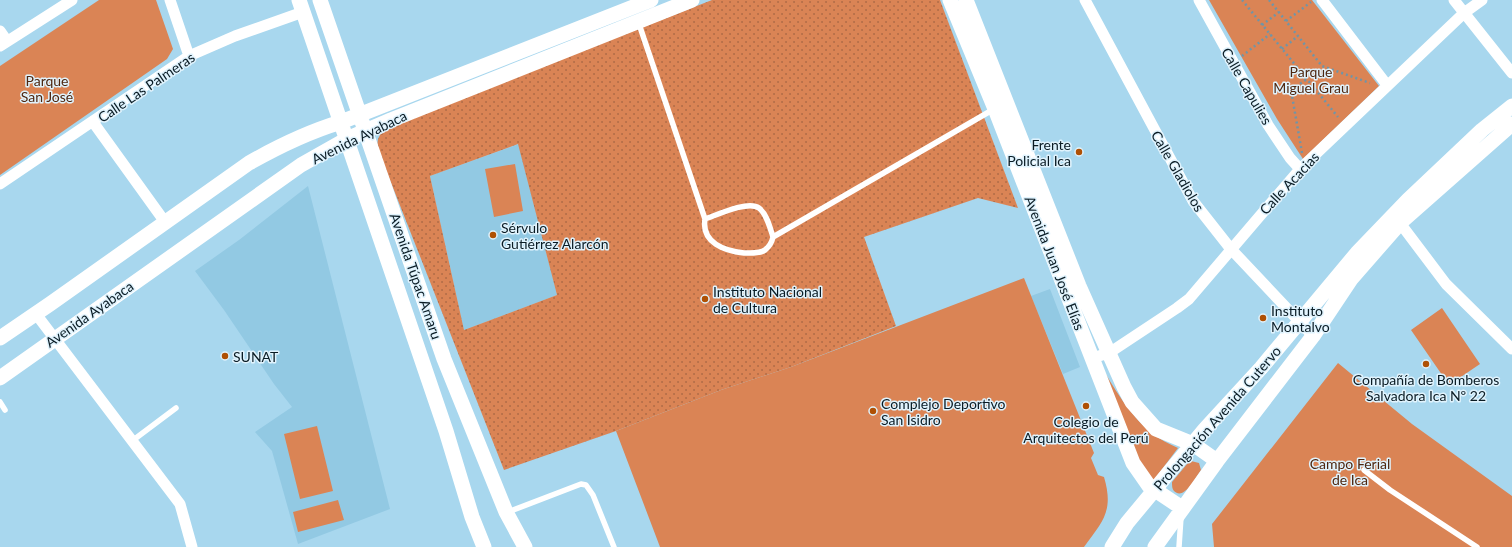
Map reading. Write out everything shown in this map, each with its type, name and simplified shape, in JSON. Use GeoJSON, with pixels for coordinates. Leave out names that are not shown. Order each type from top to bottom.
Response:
{"type":"FeatureCollection","features":[{"type":"Feature","properties":{"kind":"street"},"geometry":{"type":"LineString","coordinates":[[0,31],[3,43],[72,0]]}},
{"type":"Feature","properties":{"kind":"street"},"geometry":{"type":"LineString","coordinates":[[170,0],[189,56]]}},
{"type":"Feature","properties":{"kind":"street","name":"Avenida Túpac Amaru"},"geometry":{"type":"LineString","coordinates":[[320,0],[444,359],[506,512],[525,547]]}},
{"type":"Feature","properties":{"kind":"street","name":"Avenida Ayabaca"},"geometry":{"type":"LineString","coordinates":[[0,378],[301,165],[347,139],[635,14],[651,0]]}},
{"type":"Feature","properties":{"kind":"street","name":"Avenida Ayabaca"},"geometry":{"type":"LineString","coordinates":[[0,338],[249,163],[283,144],[316,129],[341,122],[635,14],[692,0]]}},
{"type":"Feature","properties":{"kind":"street","name":"Avenida Juan José Elías"},"geometry":{"type":"LineString","coordinates":[[950,0],[995,109],[1133,463],[1149,486],[1182,508]]}},
{"type":"Feature","properties":{"kind":"street","name":"Avenida Juan José Elías"},"geometry":{"type":"LineString","coordinates":[[966,0],[1079,286],[1108,353],[1132,402],[1156,429],[1193,444],[1217,461]]}},
{"type":"Feature","properties":{"kind":"street","name":"Calle Gladiolos"},"geometry":{"type":"LineString","coordinates":[[1085,0],[1193,201],[1230,248],[1312,336]]}},
{"type":"Feature","properties":{"kind":"street","name":"Calle Capulies"},"geometry":{"type":"LineString","coordinates":[[1199,0],[1268,125],[1290,158],[1301,164]]}},
{"type":"Feature","properties":{"kind":"street"},"geometry":{"type":"LineString","coordinates":[[1454,0],[1512,73]]}},
{"type":"Feature","properties":{"kind":"street","name":"Calle Acacias"},"geometry":{"type":"LineString","coordinates":[[1092,358],[1108,353],[1189,299],[1301,164],[1464,13],[1482,0]]}},
{"type":"Feature","properties":{"kind":"street"},"geometry":{"type":"LineString","coordinates":[[1320,3],[1388,85]]}},
{"type":"Feature","properties":{"kind":"street","name":"Calle Las Palmeras"},"geometry":{"type":"LineString","coordinates":[[0,184],[189,56],[301,6]]}},
{"type":"Feature","properties":{"kind":"street","name":"Avenida Túpac Amaru"},"geometry":{"type":"LineString","coordinates":[[301,6],[446,431],[472,517],[484,547]]}},
{"type":"Feature","properties":{"kind":"street","name":"Prolongación Avenida Cutervo"},"geometry":{"type":"LineString","coordinates":[[1112,547],[1127,523],[1193,444],[1261,368],[1357,253],[1408,200],[1482,130],[1512,106]]}},
{"type":"Feature","properties":{"kind":"street"},"geometry":{"type":"LineString","coordinates":[[93,122],[165,222]]}},
{"type":"Feature","properties":{"kind":"street","name":"Prolongación Avenida Cutervo"},"geometry":{"type":"LineString","coordinates":[[1155,547],[1182,508],[1312,336],[1351,279],[1400,223],[1512,124]]}},
{"type":"Feature","properties":{"kind":"street"},"geometry":{"type":"LineString","coordinates":[[1400,223],[1446,284],[1512,349]]}},
{"type":"Feature","properties":{"kind":"street"},"geometry":{"type":"LineString","coordinates":[[36,314],[180,504],[192,547]]}},
{"type":"Feature","properties":{"kind":"street"},"geometry":{"type":"LineString","coordinates":[[424,367],[444,359]]}},
{"type":"Feature","properties":{"kind":"lane"},"geometry":{"type":"LineString","coordinates":[[635,14],[705,219],[704,226],[710,240],[717,246],[726,250],[753,253],[764,251],[771,245],[773,237],[764,215],[760,209],[753,206],[745,206],[705,219]]}},
{"type":"Feature","properties":{"kind":"lane"},"geometry":{"type":"LineString","coordinates":[[773,237],[995,109]]}},
{"type":"Feature","properties":{"kind":"lane"},"geometry":{"type":"LineString","coordinates":[[0,402],[5,410]]}},
{"type":"Feature","properties":{"kind":"lane"},"geometry":{"type":"LineString","coordinates":[[132,441],[176,408]]}},
{"type":"Feature","properties":{"kind":"lane"},"geometry":{"type":"LineString","coordinates":[[1364,470],[1390,490],[1476,547]]}},
{"type":"Feature","properties":{"kind":"lane"},"geometry":{"type":"LineString","coordinates":[[506,512],[581,484],[586,485],[593,495],[614,547]]}},
{"type":"Feature","properties":{"kind":"lane"},"geometry":{"type":"LineString","coordinates":[[1178,547],[1182,508]]}},
{"type":"Feature","properties":{"kind":"path"},"geometry":{"type":"LineString","coordinates":[[1242,0],[1342,122]]}},
{"type":"Feature","properties":{"kind":"path"},"geometry":{"type":"LineString","coordinates":[[1269,0],[1322,66],[1372,84]]}},
{"type":"Feature","properties":{"kind":"path"},"geometry":{"type":"LineString","coordinates":[[1286,21],[1312,0],[1320,3]]}},
{"type":"Feature","properties":{"kind":"path"},"geometry":{"type":"LineString","coordinates":[[1262,25],[1279,12]]}},
{"type":"Feature","properties":{"kind":"path"},"geometry":{"type":"LineString","coordinates":[[1242,56],[1270,34]]}},
{"type":"Feature","properties":{"kind":"path"},"geometry":{"type":"LineString","coordinates":[[1282,49],[1298,36]]}},
{"type":"Feature","properties":{"kind":"path"},"geometry":{"type":"LineString","coordinates":[[1301,164],[1291,90],[1307,79]]}},
{"type":"Feature","properties":{"kind":"shaded area","name":"Sérvulo Gutiérrez Alarcón"},"geometry":{"type":"Polygon","coordinates":[[[519,144],[557,295],[464,330],[430,176],[519,144]]]}},
{"type":"Feature","properties":{"kind":"shaded area"},"geometry":{"type":"Polygon","coordinates":[[[308,186],[390,509],[298,544],[272,451],[255,432],[292,407],[274,384],[224,310],[195,271],[239,240],[308,186]]]}},
{"type":"Feature","properties":{"kind":"shaded area"},"geometry":{"type":"Polygon","coordinates":[[[1050,289],[1080,367],[1063,374],[1031,296],[1050,289]]]}},
{"type":"Feature","properties":{"kind":"green space","name":"Parque San José"},"geometry":{"type":"Polygon","coordinates":[[[99,0],[156,0],[173,49],[167,59],[0,175],[0,66],[99,0]]]}},
{"type":"Feature","properties":{"kind":"green space"},"geometry":{"type":"Polygon","coordinates":[[[712,0],[940,0],[1018,208],[978,198],[864,237],[896,326],[791,367],[721,390],[616,431],[504,470],[377,147],[378,139],[383,129],[712,0]],[[518,144],[430,176],[464,330],[557,295],[518,144]]]}},
{"type":"Feature","properties":{"kind":"green space","name":"Parque Miguel Grau"},"geometry":{"type":"Polygon","coordinates":[[[1209,0],[1312,0],[1379,86],[1303,159],[1277,119],[1209,0]]]}},
{"type":"Feature","properties":{"kind":"green space"},"geometry":{"type":"Polygon","coordinates":[[[515,164],[523,211],[494,217],[485,169],[515,164]]]}},
{"type":"Feature","properties":{"kind":"green space","name":"Complejo Deportivo San Isidro"},"geometry":{"type":"Polygon","coordinates":[[[1024,278],[1094,453],[1091,458],[1098,475],[1104,477],[1107,489],[1108,499],[1105,515],[1097,530],[1084,547],[660,547],[616,431],[721,390],[791,367],[1024,278]]]}},
{"type":"Feature","properties":{"kind":"green space"},"geometry":{"type":"Polygon","coordinates":[[[1442,308],[1480,364],[1449,385],[1411,330],[1442,308]]]}},
{"type":"Feature","properties":{"kind":"green space"},"geometry":{"type":"Polygon","coordinates":[[[1099,363],[1122,400],[1136,418],[1157,437],[1178,448],[1153,481],[1139,461],[1099,363]]]}},
{"type":"Feature","properties":{"kind":"green space","name":"Campo Ferial de Ica"},"geometry":{"type":"Polygon","coordinates":[[[1338,363],[1412,424],[1512,496],[1512,547],[1214,547],[1212,524],[1338,363]]]}},
{"type":"Feature","properties":{"kind":"green space"},"geometry":{"type":"Polygon","coordinates":[[[317,426],[333,491],[300,499],[284,434],[317,426]]]}},
{"type":"Feature","properties":{"kind":"green space"},"geometry":{"type":"Polygon","coordinates":[[[1191,461],[1199,463],[1201,470],[1186,491],[1178,493],[1174,491],[1172,482],[1191,461]]]}},
{"type":"Feature","properties":{"kind":"green space"},"geometry":{"type":"Polygon","coordinates":[[[338,500],[344,520],[298,532],[293,512],[338,500]]]}},
{"type":"Feature","properties":{"kind":"place","name":"Frente Policial Ica"},"geometry":{"type":"Point","coordinates":[1079,152]}},
{"type":"Feature","properties":{"kind":"place","name":"Sérvulo Gutiérrez Alarcón"},"geometry":{"type":"Point","coordinates":[493,235]}},
{"type":"Feature","properties":{"kind":"place","name":"Instituto Nacional de Cultura"},"geometry":{"type":"Point","coordinates":[705,299]}},
{"type":"Feature","properties":{"kind":"place","name":"Instituto Montalvo"},"geometry":{"type":"Point","coordinates":[1263,318]}},
{"type":"Feature","properties":{"kind":"place","name":"SUNAT"},"geometry":{"type":"Point","coordinates":[225,356]}},
{"type":"Feature","properties":{"kind":"place","name":"Compañía de Bomberos Salvadora Ica Nº 22"},"geometry":{"type":"Point","coordinates":[1426,364]}},
{"type":"Feature","properties":{"kind":"place","name":"Colegio de Arquitectos del Perú"},"geometry":{"type":"Point","coordinates":[1086,406]}},
{"type":"Feature","properties":{"kind":"place","name":"Complejo Deportivo San Isidro"},"geometry":{"type":"Point","coordinates":[873,411]}}]}
